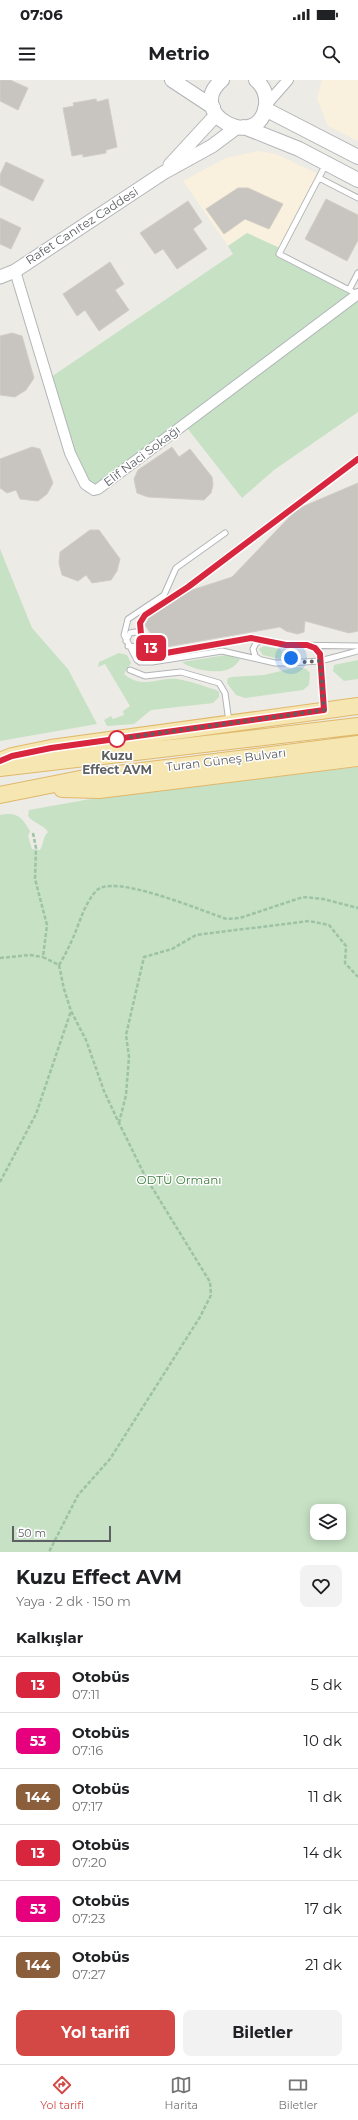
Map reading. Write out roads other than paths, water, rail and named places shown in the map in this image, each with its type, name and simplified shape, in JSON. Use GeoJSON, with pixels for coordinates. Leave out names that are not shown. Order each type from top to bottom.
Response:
{"type":"FeatureCollection","features":[{"type":"Feature","properties":{"kind":"main road"},"geometry":{"type":"LineString","coordinates":[[172,80],[214,111],[221,121],[299,149],[358,180]]}},
{"type":"Feature","properties":{"kind":"main road"},"geometry":{"type":"LineString","coordinates":[[214,111],[213,93],[222,80]]}},
{"type":"Feature","properties":{"kind":"main road"},"geometry":{"type":"LineString","coordinates":[[240,128],[258,120],[265,107],[264,89],[256,80]]}},
{"type":"Feature","properties":{"kind":"main road"},"geometry":{"type":"LineString","coordinates":[[265,107],[358,157]]}},
{"type":"Feature","properties":{"kind":"main road"},"geometry":{"type":"LineString","coordinates":[[0,761],[12,756],[51,748],[358,706]]}},
{"type":"Feature","properties":{"kind":"main road","name":"Turan Güneş Bulvarı"},"geometry":{"type":"LineString","coordinates":[[0,768],[358,726]]}},
{"type":"Feature","properties":{"kind":"main road","name":"Turan Güneş Bulvarı"},"geometry":{"type":"LineString","coordinates":[[0,795],[28,788],[85,778],[358,744]]}},
{"type":"Feature","properties":{"kind":"main road"},"geometry":{"type":"LineString","coordinates":[[28,788],[99,790],[358,758]]}},
{"type":"Feature","properties":{"kind":"street"},"geometry":{"type":"LineString","coordinates":[[265,107],[288,80]]}},
{"type":"Feature","properties":{"kind":"street","name":"Rafet Canıtez Caddesi"},"geometry":{"type":"LineString","coordinates":[[163,173],[214,111]]}},
{"type":"Feature","properties":{"kind":"street","name":"Rafet Canıtez Caddesi"},"geometry":{"type":"LineString","coordinates":[[0,277],[15,271],[163,173],[212,146],[240,128]]}},
{"type":"Feature","properties":{"kind":"street","name":"Elif Naci Sokağı"},"geometry":{"type":"LineString","coordinates":[[15,271],[70,453],[82,479],[90,489],[94,490],[98,489],[355,293]]}},
{"type":"Feature","properties":{"kind":"lane"},"geometry":{"type":"LineString","coordinates":[[327,163],[279,254],[355,293],[358,273]]}},
{"type":"Feature","properties":{"kind":"lane"},"geometry":{"type":"LineString","coordinates":[[319,178],[358,198]]}},
{"type":"Feature","properties":{"kind":"lane"},"geometry":{"type":"LineString","coordinates":[[127,644],[140,647],[143,642],[140,623],[145,615],[188,587],[358,459]]}},
{"type":"Feature","properties":{"kind":"lane"},"geometry":{"type":"LineString","coordinates":[[225,533],[180,564],[172,573],[164,595],[128,619],[124,628],[127,644],[137,660],[146,663],[222,651],[285,663],[320,661],[358,651]]}},
{"type":"Feature","properties":{"kind":"lane"},"geometry":{"type":"LineString","coordinates":[[127,644],[130,633],[135,632],[142,636],[153,650],[162,653],[246,638],[286,645],[358,646]]}},
{"type":"Feature","properties":{"kind":"lane"},"geometry":{"type":"LineString","coordinates":[[260,659],[254,652],[254,646],[263,640]]}},
{"type":"Feature","properties":{"kind":"lane"},"geometry":{"type":"LineString","coordinates":[[285,663],[289,661],[292,655],[286,645]]}},
{"type":"Feature","properties":{"kind":"lane"},"geometry":{"type":"LineString","coordinates":[[307,645],[319,650],[324,710]]}},
{"type":"Feature","properties":{"kind":"lane"},"geometry":{"type":"LineString","coordinates":[[130,670],[144,676],[180,672],[219,683],[225,693],[229,723]]}},
{"type":"Feature","properties":{"kind":"place","name":"Kuzu Effect AVM"},"geometry":{"type":"Point","coordinates":[117,739]}},
{"type":"Feature","properties":{"kind":"park label","name":"ODTÜ Ormanı"},"geometry":{"type":"Point","coordinates":[179,1180]}}]}
